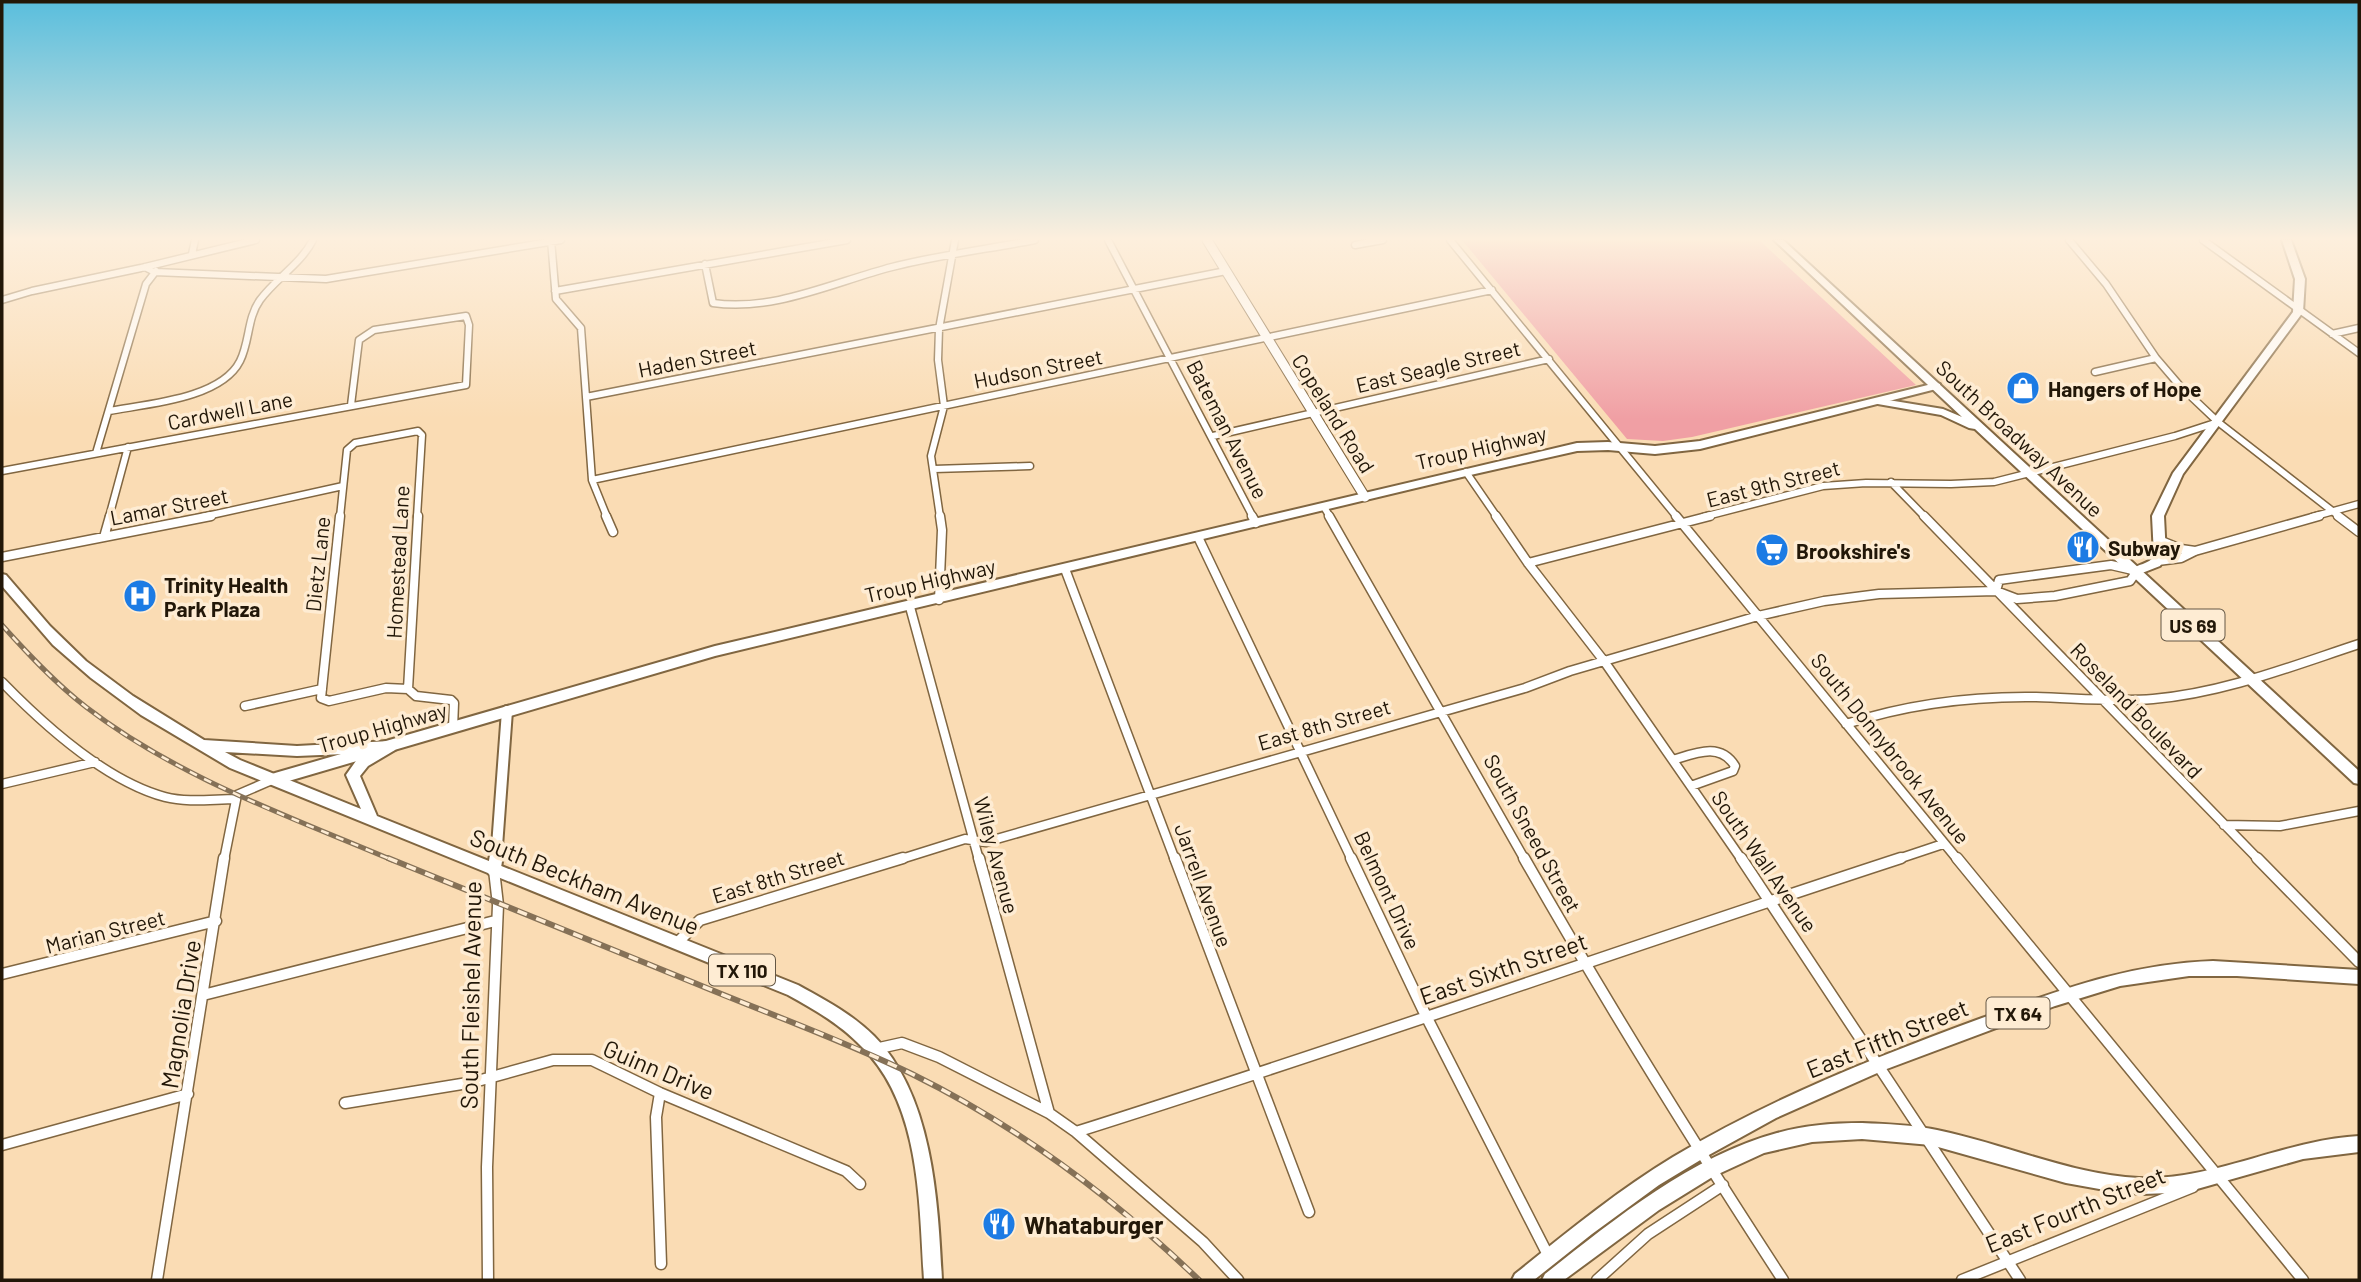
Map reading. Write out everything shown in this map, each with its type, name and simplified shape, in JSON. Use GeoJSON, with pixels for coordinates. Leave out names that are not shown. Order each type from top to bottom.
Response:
{"type":"FeatureCollection","features":[{"type":"Feature","properties":{"kind":"main road","name":"South Broadway Avenue"},"geometry":{"type":"LineString","coordinates":[[1842,300],[2359,779]]}},
{"type":"Feature","properties":{"kind":"main road"},"geometry":{"type":"LineString","coordinates":[[2137,571],[2158,561],[2161,556],[2158,516],[2166,493],[2298,312],[2299,300]]}},
{"type":"Feature","properties":{"kind":"main road","name":"Troup Highway"},"geometry":{"type":"LineString","coordinates":[[275,779],[665,664],[1466,472],[1566,449],[1595,446],[1655,450],[1700,445],[1936,386]]}},
{"type":"Feature","properties":{"kind":"main road"},"geometry":{"type":"LineString","coordinates":[[1876,401],[1943,412],[1987,433]]}},
{"type":"Feature","properties":{"kind":"main road"},"geometry":{"type":"LineString","coordinates":[[2,579],[34,617],[92,673],[167,726],[201,744],[297,751],[390,747]]}},
{"type":"Feature","properties":{"kind":"main road","name":"TX 110"},"geometry":{"type":"LineString","coordinates":[[201,744],[235,764],[275,779]]}},
{"type":"Feature","properties":{"kind":"main road"},"geometry":{"type":"LineString","coordinates":[[372,819],[353,775],[363,762],[390,747]]}},
{"type":"Feature","properties":{"kind":"main road","name":"South Beckham Avenue"},"geometry":{"type":"LineString","coordinates":[[275,779],[820,1003],[851,1025],[875,1049],[901,1089],[920,1146],[933,1280]]}},
{"type":"Feature","properties":{"kind":"main road","name":"East Fifth Street"},"geometry":{"type":"LineString","coordinates":[[1521,1280],[1624,1199],[1699,1151],[1879,1064],[2068,995],[2140,975],[2189,968],[2259,968],[2359,977]]}},
{"type":"Feature","properties":{"kind":"main road"},"geometry":{"type":"LineString","coordinates":[[1551,1280],[1628,1223],[1712,1168],[1767,1144],[1818,1133],[1858,1131],[1926,1136]]}},
{"type":"Feature","properties":{"kind":"main road","name":"East Fourth Street"},"geometry":{"type":"LineString","coordinates":[[1926,1136],[2097,1182],[2145,1186],[2178,1184],[2211,1177],[2304,1149],[2359,1144]]}},
{"type":"Feature","properties":{"kind":"street"},"geometry":{"type":"LineString","coordinates":[[96,453],[141,300]]}},
{"type":"Feature","properties":{"kind":"street"},"geometry":{"type":"LineString","coordinates":[[109,411],[186,395],[222,380],[231,373],[241,358],[247,326],[254,310],[263,300]]}},
{"type":"Feature","properties":{"kind":"street"},"geometry":{"type":"LineString","coordinates":[[558,300],[559,305],[575,318],[581,328],[592,480],[612,531]]}},
{"type":"Feature","properties":{"kind":"street"},"geometry":{"type":"LineString","coordinates":[[711,300],[725,307],[772,300]]}},
{"type":"Feature","properties":{"kind":"street"},"geometry":{"type":"LineString","coordinates":[[939,600],[942,530],[931,456],[944,406],[938,360],[939,329],[944,300]]}},
{"type":"Feature","properties":{"kind":"street","name":"Haden Street"},"geometry":{"type":"LineString","coordinates":[[586,397],[1082,300]]}},
{"type":"Feature","properties":{"kind":"street","name":"Bateman Avenue"},"geometry":{"type":"LineString","coordinates":[[1141,300],[1256,523]]}},
{"type":"Feature","properties":{"kind":"street","name":"Copeland Road"},"geometry":{"type":"LineString","coordinates":[[1244,300],[1365,497]]}},
{"type":"Feature","properties":{"kind":"street","name":"Hudson Street"},"geometry":{"type":"LineString","coordinates":[[592,480],[1446,300]]}},
{"type":"Feature","properties":{"kind":"street","name":"South Donnybrook Avenue"},"geometry":{"type":"LineString","coordinates":[[1500,300],[2068,995],[2211,1177],[2303,1280]]}},
{"type":"Feature","properties":{"kind":"street"},"geometry":{"type":"LineString","coordinates":[[2117,300],[2180,386],[2218,422],[2359,532]]}},
{"type":"Feature","properties":{"kind":"street"},"geometry":{"type":"LineString","coordinates":[[2282,300],[2359,353]]}},
{"type":"Feature","properties":{"kind":"street","name":"Cardwell Lane"},"geometry":{"type":"LineString","coordinates":[[2,471],[466,385],[469,325],[465,316],[366,333],[359,340],[351,405]]}},
{"type":"Feature","properties":{"kind":"street"},"geometry":{"type":"LineString","coordinates":[[2332,334],[2359,328]]}},
{"type":"Feature","properties":{"kind":"street"},"geometry":{"type":"LineString","coordinates":[[2095,372],[2157,358]]}},
{"type":"Feature","properties":{"kind":"street","name":"East Seagle Street"},"geometry":{"type":"LineString","coordinates":[[1213,436],[1549,359]]}},
{"type":"Feature","properties":{"kind":"street","name":"East 9th Street"},"geometry":{"type":"LineString","coordinates":[[1528,564],[1823,486],[1855,481],[1969,485],[2031,473],[2175,436],[2218,422]]}},
{"type":"Feature","properties":{"kind":"street","name":"Homestead Lane"},"geometry":{"type":"LineString","coordinates":[[351,445],[415,431],[422,435],[408,690]]}},
{"type":"Feature","properties":{"kind":"street"},"geometry":{"type":"LineString","coordinates":[[2175,436],[2189,436],[2202,442]]}},
{"type":"Feature","properties":{"kind":"street","name":"Dietz Lane"},"geometry":{"type":"LineString","coordinates":[[322,689],[347,450],[351,445]]}},
{"type":"Feature","properties":{"kind":"street"},"geometry":{"type":"LineString","coordinates":[[104,537],[128,447]]}},
{"type":"Feature","properties":{"kind":"street"},"geometry":{"type":"LineString","coordinates":[[934,469],[1030,467]]}},
{"type":"Feature","properties":{"kind":"street","name":"South Wall Avenue"},"geometry":{"type":"LineString","coordinates":[[1466,472],[1528,564],[1604,661],[1772,902],[2020,1280]]}},
{"type":"Feature","properties":{"kind":"street","name":"Roseland Boulevard"},"geometry":{"type":"LineString","coordinates":[[1891,482],[2359,962]]}},
{"type":"Feature","properties":{"kind":"street","name":"Lamar Street"},"geometry":{"type":"LineString","coordinates":[[2,557],[274,503],[291,496],[343,486]]}},
{"type":"Feature","properties":{"kind":"street"},"geometry":{"type":"LineString","coordinates":[[2158,561],[2181,558],[2195,551],[2359,504]]}},
{"type":"Feature","properties":{"kind":"street","name":"South Sneed Street"},"geometry":{"type":"LineString","coordinates":[[1324,507],[1583,962],[1699,1151],[1783,1280]]}},
{"type":"Feature","properties":{"kind":"street","name":"Belmont Drive"},"geometry":{"type":"LineString","coordinates":[[1198,537],[1426,1016],[1549,1257]]}},
{"type":"Feature","properties":{"kind":"street"},"geometry":{"type":"LineString","coordinates":[[2159,540],[2173,547],[2195,551]]}},
{"type":"Feature","properties":{"kind":"street","name":"East 8th Street"},"geometry":{"type":"LineString","coordinates":[[677,943],[699,920],[965,839],[986,842],[1442,711],[1758,615],[1862,595],[1996,590],[2017,599],[2055,596],[2130,581],[2137,571],[2111,565],[1999,580],[1996,590]]}},
{"type":"Feature","properties":{"kind":"street","name":"Jarrell Avenue"},"geometry":{"type":"LineString","coordinates":[[1065,569],[1309,1212]]}},
{"type":"Feature","properties":{"kind":"street","name":"Wiley Avenue"},"geometry":{"type":"LineString","coordinates":[[910,607],[1049,1112]]}},
{"type":"Feature","properties":{"kind":"street"},"geometry":{"type":"LineString","coordinates":[[1846,724],[1900,709],[1975,699],[2035,697],[2105,702],[2174,697],[2249,679],[2359,644]]}},
{"type":"Feature","properties":{"kind":"street"},"geometry":{"type":"LineString","coordinates":[[2,682],[21,702],[104,769],[160,796],[236,799],[242,791],[275,779]]}},
{"type":"Feature","properties":{"kind":"street"},"geometry":{"type":"LineString","coordinates":[[244,706],[322,689],[321,698],[325,701],[386,688],[408,690],[416,696],[451,700],[454,703],[453,728]]}},
{"type":"Feature","properties":{"kind":"street","name":"South Fleishel Avenue"},"geometry":{"type":"LineString","coordinates":[[488,1280],[485,1233],[495,921],[498,905],[494,870],[499,841],[507,711]]}},
{"type":"Feature","properties":{"kind":"street"},"geometry":{"type":"LineString","coordinates":[[1674,760],[1710,750],[1725,752],[1732,759],[1735,766],[1733,771],[1691,786]]}},
{"type":"Feature","properties":{"kind":"street"},"geometry":{"type":"LineString","coordinates":[[2,784],[95,762]]}},
{"type":"Feature","properties":{"kind":"street","name":"Magnolia Drive"},"geometry":{"type":"LineString","coordinates":[[157,1280],[216,921],[228,831],[236,799]]}},
{"type":"Feature","properties":{"kind":"street"},"geometry":{"type":"LineString","coordinates":[[2224,825],[2280,826],[2359,811]]}},
{"type":"Feature","properties":{"kind":"street","name":"East Sixth Street"},"geometry":{"type":"LineString","coordinates":[[1076,1132],[1256,1075],[1583,962],[1943,844]]}},
{"type":"Feature","properties":{"kind":"street","name":"Marian Street"},"geometry":{"type":"LineString","coordinates":[[2,974],[216,921]]}},
{"type":"Feature","properties":{"kind":"street"},"geometry":{"type":"LineString","coordinates":[[203,995],[495,921]]}},
{"type":"Feature","properties":{"kind":"street"},"geometry":{"type":"LineString","coordinates":[[875,1049],[902,1043],[939,1057],[1049,1112],[1076,1132],[1203,1242],[1238,1280]]}},
{"type":"Feature","properties":{"kind":"street","name":"Guinn Drive"},"geometry":{"type":"LineString","coordinates":[[345,1103],[490,1078],[553,1060],[592,1060],[660,1093],[846,1171],[860,1184]]}},
{"type":"Feature","properties":{"kind":"street"},"geometry":{"type":"LineString","coordinates":[[660,1093],[656,1117],[661,1264]]}},
{"type":"Feature","properties":{"kind":"street"},"geometry":{"type":"LineString","coordinates":[[2,1145],[188,1094]]}},
{"type":"Feature","properties":{"kind":"street","name":"East Fourth Street"},"geometry":{"type":"LineString","coordinates":[[1962,1280],[2173,1197],[2211,1177]]}},
{"type":"Feature","properties":{"kind":"street"},"geometry":{"type":"LineString","coordinates":[[1597,1280],[1617,1260],[1680,1211],[1706,1200],[1723,1185]]}},
{"type":"Feature","properties":{"kind":"shaded area"},"geometry":{"type":"Polygon","coordinates":[[[1512,300],[1824,300],[1916,385],[1692,437],[1663,441],[1627,439],[1512,300]]]}},
{"type":"Feature","properties":{"kind":"railway"},"geometry":{"type":"LineString","coordinates":[[2,625],[42,668],[75,698],[121,732],[195,775],[273,811],[392,860]]}},
{"type":"Feature","properties":{"kind":"railway"},"geometry":{"type":"LineString","coordinates":[[388,858],[832,1038],[912,1074],[990,1117],[1063,1166],[1133,1220],[1199,1280]]}},
{"type":"Feature","properties":{"kind":"place","name":"Hangers of Hope"},"geometry":{"type":"Point","coordinates":[2023,388]}},
{"type":"Feature","properties":{"kind":"place","name":"Subway"},"geometry":{"type":"Point","coordinates":[2083,547]}},
{"type":"Feature","properties":{"kind":"place","name":"Brookshire's"},"geometry":{"type":"Point","coordinates":[1772,550]}},
{"type":"Feature","properties":{"kind":"place","name":"Trinity Health Park Plaza"},"geometry":{"type":"Point","coordinates":[140,596]}},
{"type":"Feature","properties":{"kind":"place","name":"Whataburger"},"geometry":{"type":"Point","coordinates":[999,1224]}}]}
